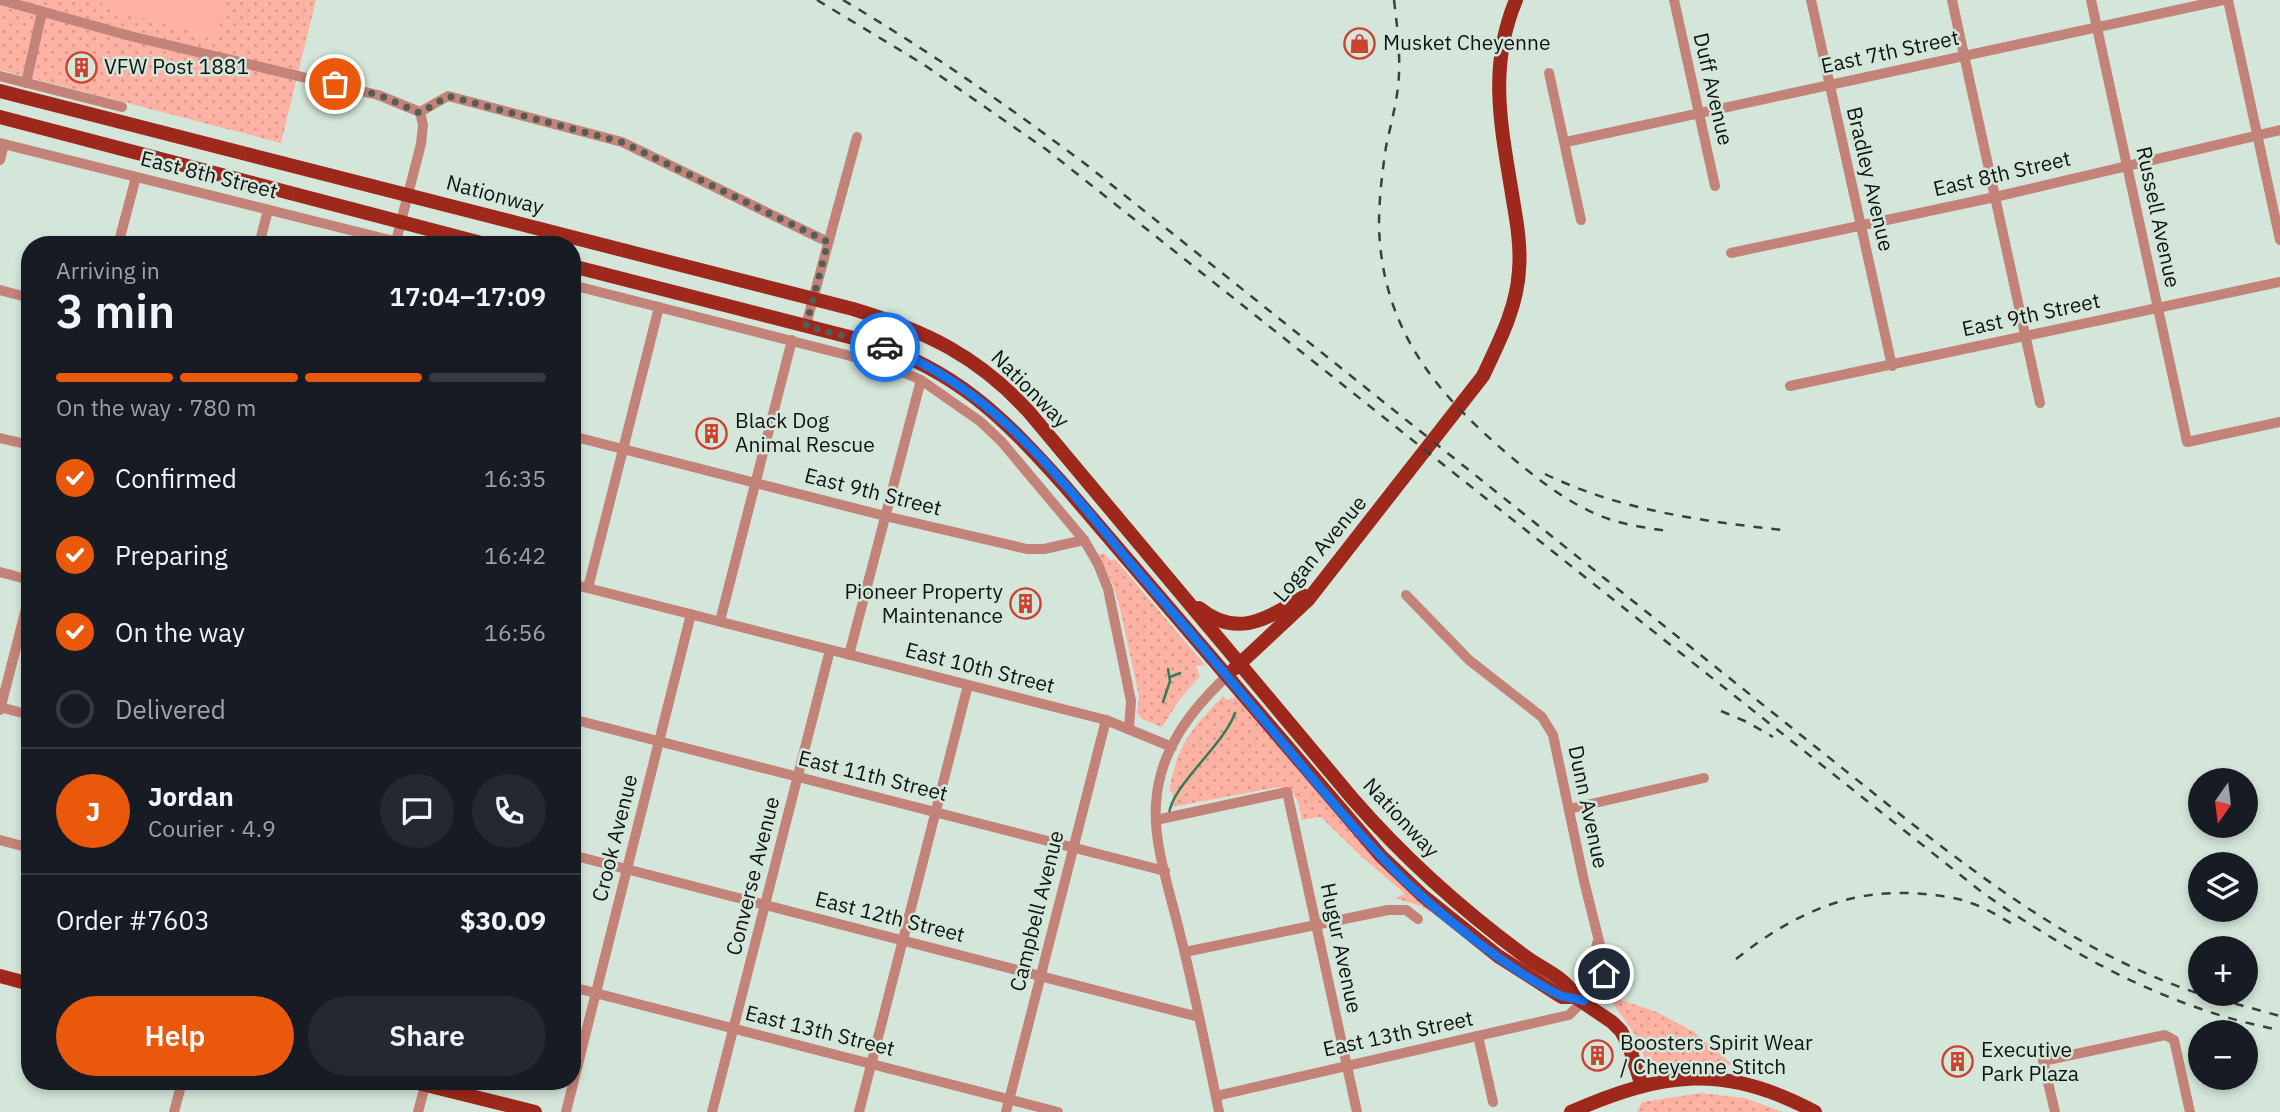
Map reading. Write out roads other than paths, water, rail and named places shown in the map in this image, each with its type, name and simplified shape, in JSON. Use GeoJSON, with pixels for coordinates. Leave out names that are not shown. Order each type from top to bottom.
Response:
{"type":"FeatureCollection","features":[{"type":"Feature","properties":{"kind":"main road","name":"Logan Avenue"},"geometry":{"type":"LineString","coordinates":[[1227,676],[1288,621],[1318,588],[1483,376],[1509,319],[1519,268],[1518,229],[1497,86],[1503,38],[1516,0]]}},
{"type":"Feature","properties":{"kind":"main road","name":"Nationway"},"geometry":{"type":"LineString","coordinates":[[0,90],[569,236]]}},
{"type":"Feature","properties":{"kind":"main road"},"geometry":{"type":"LineString","coordinates":[[0,117],[453,236]]}},
{"type":"Feature","properties":{"kind":"main road","name":"Nationway"},"geometry":{"type":"LineString","coordinates":[[581,239],[813,299],[909,327],[939,340],[977,363],[1024,407],[1352,798],[1406,856],[1488,929],[1570,986],[1621,1031],[1629,1046],[1642,1086]]}},
{"type":"Feature","properties":{"kind":"main road","name":"Nationway"},"geometry":{"type":"LineString","coordinates":[[581,268],[870,342],[942,373],[978,399],[1055,474],[1367,840],[1412,886],[1498,956],[1562,997],[1582,998]]}},
{"type":"Feature","properties":{"kind":"main road"},"geometry":{"type":"LineString","coordinates":[[1174,587],[1207,614],[1222,621],[1241,624],[1270,616],[1318,588]]}},
{"type":"Feature","properties":{"kind":"main road"},"geometry":{"type":"LineString","coordinates":[[0,976],[21,982]]}},
{"type":"Feature","properties":{"kind":"main road"},"geometry":{"type":"LineString","coordinates":[[1571,1112],[1642,1086],[1690,1078],[1730,1080],[1768,1090],[1815,1112]]}},
{"type":"Feature","properties":{"kind":"main road"},"geometry":{"type":"LineString","coordinates":[[452,1090],[535,1112]]}},
{"type":"Feature","properties":{"kind":"street"},"geometry":{"type":"LineString","coordinates":[[1,0],[379,95],[420,113]]}},
{"type":"Feature","properties":{"kind":"street","name":"Duff Avenue"},"geometry":{"type":"LineString","coordinates":[[1674,0],[1715,186]]}},
{"type":"Feature","properties":{"kind":"street","name":"Bradley Avenue"},"geometry":{"type":"LineString","coordinates":[[1811,0],[1892,366]]}},
{"type":"Feature","properties":{"kind":"street"},"geometry":{"type":"LineString","coordinates":[[1952,0],[2040,403]]}},
{"type":"Feature","properties":{"kind":"street","name":"Russell Avenue"},"geometry":{"type":"LineString","coordinates":[[2091,0],[2186,442],[2280,422]]}},
{"type":"Feature","properties":{"kind":"street"},"geometry":{"type":"LineString","coordinates":[[2226,0],[2280,240]]}},
{"type":"Feature","properties":{"kind":"street","name":"East 7th Street"},"geometry":{"type":"LineString","coordinates":[[1566,142],[2226,0]]}},
{"type":"Feature","properties":{"kind":"street"},"geometry":{"type":"LineString","coordinates":[[26,83],[42,12]]}},
{"type":"Feature","properties":{"kind":"street"},"geometry":{"type":"LineString","coordinates":[[1549,73],[1581,220]]}},
{"type":"Feature","properties":{"kind":"street"},"geometry":{"type":"LineString","coordinates":[[0,76],[122,107]]}},
{"type":"Feature","properties":{"kind":"street"},"geometry":{"type":"LineString","coordinates":[[420,113],[448,96],[622,142],[828,242]]}},
{"type":"Feature","properties":{"kind":"street"},"geometry":{"type":"LineString","coordinates":[[397,236],[421,144],[423,125],[420,113]]}},
{"type":"Feature","properties":{"kind":"street","name":"East 8th Street"},"geometry":{"type":"LineString","coordinates":[[1731,253],[1995,197],[2280,130]]}},
{"type":"Feature","properties":{"kind":"street"},"geometry":{"type":"LineString","coordinates":[[806,326],[857,137]]}},
{"type":"Feature","properties":{"kind":"street"},"geometry":{"type":"LineString","coordinates":[[0,160],[2,144]]}},
{"type":"Feature","properties":{"kind":"street","name":"East 8th Street"},"geometry":{"type":"LineString","coordinates":[[2,144],[368,236]]}},
{"type":"Feature","properties":{"kind":"street"},"geometry":{"type":"LineString","coordinates":[[120,236],[136,177]]}},
{"type":"Feature","properties":{"kind":"street"},"geometry":{"type":"LineString","coordinates":[[261,236],[268,210]]}},
{"type":"Feature","properties":{"kind":"street","name":"East 9th Street"},"geometry":{"type":"LineString","coordinates":[[1790,386],[2280,282]]}},
{"type":"Feature","properties":{"kind":"street"},"geometry":{"type":"LineString","coordinates":[[581,287],[886,365],[921,380],[957,403],[1001,441],[1084,540],[1098,564],[1108,589],[1131,701],[1129,729]]}},
{"type":"Feature","properties":{"kind":"street"},"geometry":{"type":"LineString","coordinates":[[0,290],[21,296]]}},
{"type":"Feature","properties":{"kind":"street"},"geometry":{"type":"LineString","coordinates":[[588,588],[659,307]]}},
{"type":"Feature","properties":{"kind":"street"},"geometry":{"type":"LineString","coordinates":[[720,621],[792,340]]}},
{"type":"Feature","properties":{"kind":"street"},"geometry":{"type":"LineString","coordinates":[[849,654],[921,380]]}},
{"type":"Feature","properties":{"kind":"street"},"geometry":{"type":"LineString","coordinates":[[0,438],[21,443]]}},
{"type":"Feature","properties":{"kind":"street","name":"East 9th Street"},"geometry":{"type":"LineString","coordinates":[[581,438],[885,516],[1027,549],[1044,549],[1084,540]]}},
{"type":"Feature","properties":{"kind":"street"},"geometry":{"type":"LineString","coordinates":[[0,572],[21,578]]}},
{"type":"Feature","properties":{"kind":"street","name":"East 10th Street"},"geometry":{"type":"LineString","coordinates":[[581,586],[1106,720],[1172,747]]}},
{"type":"Feature","properties":{"kind":"street","name":"Dunn Avenue"},"geometry":{"type":"LineString","coordinates":[[1406,595],[1469,660],[1542,717],[1555,740],[1597,937],[1594,964],[1584,986],[1582,998]]}},
{"type":"Feature","properties":{"kind":"street","name":"Crook Avenue"},"geometry":{"type":"LineString","coordinates":[[581,1052],[691,614]]}},
{"type":"Feature","properties":{"kind":"street"},"geometry":{"type":"LineString","coordinates":[[21,628],[0,708],[21,713]]}},
{"type":"Feature","properties":{"kind":"street","name":"Converse Avenue"},"geometry":{"type":"LineString","coordinates":[[712,1112],[830,650]]}},
{"type":"Feature","properties":{"kind":"street","name":"Logan Avenue"},"geometry":{"type":"LineString","coordinates":[[1219,1112],[1165,871],[1156,820],[1156,802],[1160,778],[1172,747],[1193,709],[1227,676]]}},
{"type":"Feature","properties":{"kind":"street"},"geometry":{"type":"LineString","coordinates":[[859,1112],[968,685]]}},
{"type":"Feature","properties":{"kind":"street","name":"Campbell Avenue"},"geometry":{"type":"LineString","coordinates":[[1006,1112],[1106,720]]}},
{"type":"Feature","properties":{"kind":"street","name":"East 11th Street"},"geometry":{"type":"LineString","coordinates":[[581,721],[1165,871]]}},
{"type":"Feature","properties":{"kind":"street"},"geometry":{"type":"LineString","coordinates":[[1569,808],[1704,778]]}},
{"type":"Feature","properties":{"kind":"street","name":"Hugur Avenue"},"geometry":{"type":"LineString","coordinates":[[1156,820],[1287,792],[1357,1112]]}},
{"type":"Feature","properties":{"kind":"street"},"geometry":{"type":"LineString","coordinates":[[0,840],[21,846]]}},
{"type":"Feature","properties":{"kind":"street","name":"East 12th Street"},"geometry":{"type":"LineString","coordinates":[[581,857],[1199,1017]]}},
{"type":"Feature","properties":{"kind":"street"},"geometry":{"type":"LineString","coordinates":[[1185,953],[1316,924],[1400,909],[1418,919]]}},
{"type":"Feature","properties":{"kind":"street","name":"East 13th Street"},"geometry":{"type":"LineString","coordinates":[[581,989],[1058,1112]]}},
{"type":"Feature","properties":{"kind":"street","name":"East 13th Street"},"geometry":{"type":"LineString","coordinates":[[1216,1096],[1564,1017],[1576,1010],[1582,998]]}},
{"type":"Feature","properties":{"kind":"street"},"geometry":{"type":"LineString","coordinates":[[2055,1112],[2043,1061],[2163,1035],[2171,1037],[2175,1043],[2190,1112]]}},
{"type":"Feature","properties":{"kind":"street"},"geometry":{"type":"LineString","coordinates":[[1478,1036],[1493,1101]]}},
{"type":"Feature","properties":{"kind":"street"},"geometry":{"type":"LineString","coordinates":[[174,1112],[180,1090]]}},
{"type":"Feature","properties":{"kind":"street"},"geometry":{"type":"LineString","coordinates":[[418,1112],[421,1090]]}},
{"type":"Feature","properties":{"kind":"street","name":"Crook Avenue"},"geometry":{"type":"LineString","coordinates":[[566,1112],[572,1090]]}},
{"type":"Feature","properties":{"kind":"waterway"},"geometry":{"type":"LineString","coordinates":[[1163,702],[1170,681],[1168,669]]}},
{"type":"Feature","properties":{"kind":"waterway"},"geometry":{"type":"LineString","coordinates":[[1170,677],[1180,673]]}},
{"type":"Feature","properties":{"kind":"waterway"},"geometry":{"type":"LineString","coordinates":[[1169,815],[1178,792],[1220,738],[1235,713]]}},
{"type":"Feature","properties":{"kind":"railway"},"geometry":{"type":"LineString","coordinates":[[817,0],[923,64],[1047,150],[1983,893],[2052,938],[2124,977],[2201,1009],[2280,1030]]}},
{"type":"Feature","properties":{"kind":"railway"},"geometry":{"type":"LineString","coordinates":[[843,0],[968,80],[1088,166],[1911,823],[1979,874],[2084,943],[2188,990]]}},
{"type":"Feature","properties":{"kind":"railway"},"geometry":{"type":"LineString","coordinates":[[1394,0],[1399,74],[1383,167],[1379,226],[1383,264],[1391,298],[1403,330],[1420,359],[1463,412],[1488,437],[1539,479],[1575,504],[1601,516],[1667,531]]}},
{"type":"Feature","properties":{"kind":"railway"},"geometry":{"type":"LineString","coordinates":[[1545,474],[1602,497],[1631,505],[1721,523],[1782,530]]}},
{"type":"Feature","properties":{"kind":"railway"},"geometry":{"type":"LineString","coordinates":[[1721,711],[1773,737]]}},
{"type":"Feature","properties":{"kind":"railway"},"geometry":{"type":"LineString","coordinates":[[1736,959],[1801,917],[1824,907],[1871,895],[1897,893],[1954,898],[1982,907],[2014,925]]}},
{"type":"Feature","properties":{"kind":"railway"},"geometry":{"type":"LineString","coordinates":[[2244,1006],[2280,1016]]}},
{"type":"Feature","properties":{"kind":"place","name":"Musket Cheyenne"},"geometry":{"type":"Point","coordinates":[1360,43]}},
{"type":"Feature","properties":{"kind":"place","name":"VFW Post 1881"},"geometry":{"type":"Point","coordinates":[81,67]}},
{"type":"Feature","properties":{"kind":"place","name":"Black Dog Animal Rescue"},"geometry":{"type":"Point","coordinates":[712,433]}},
{"type":"Feature","properties":{"kind":"place","name":"Pioneer Property Maintenance"},"geometry":{"type":"Point","coordinates":[1026,604]}},
{"type":"Feature","properties":{"kind":"place","name":"Boosters Spirit Wear / Cheyenne Stitch"},"geometry":{"type":"Point","coordinates":[1597,1055]}},
{"type":"Feature","properties":{"kind":"place","name":"Executive Park Plaza"},"geometry":{"type":"Point","coordinates":[1958,1062]}}]}
